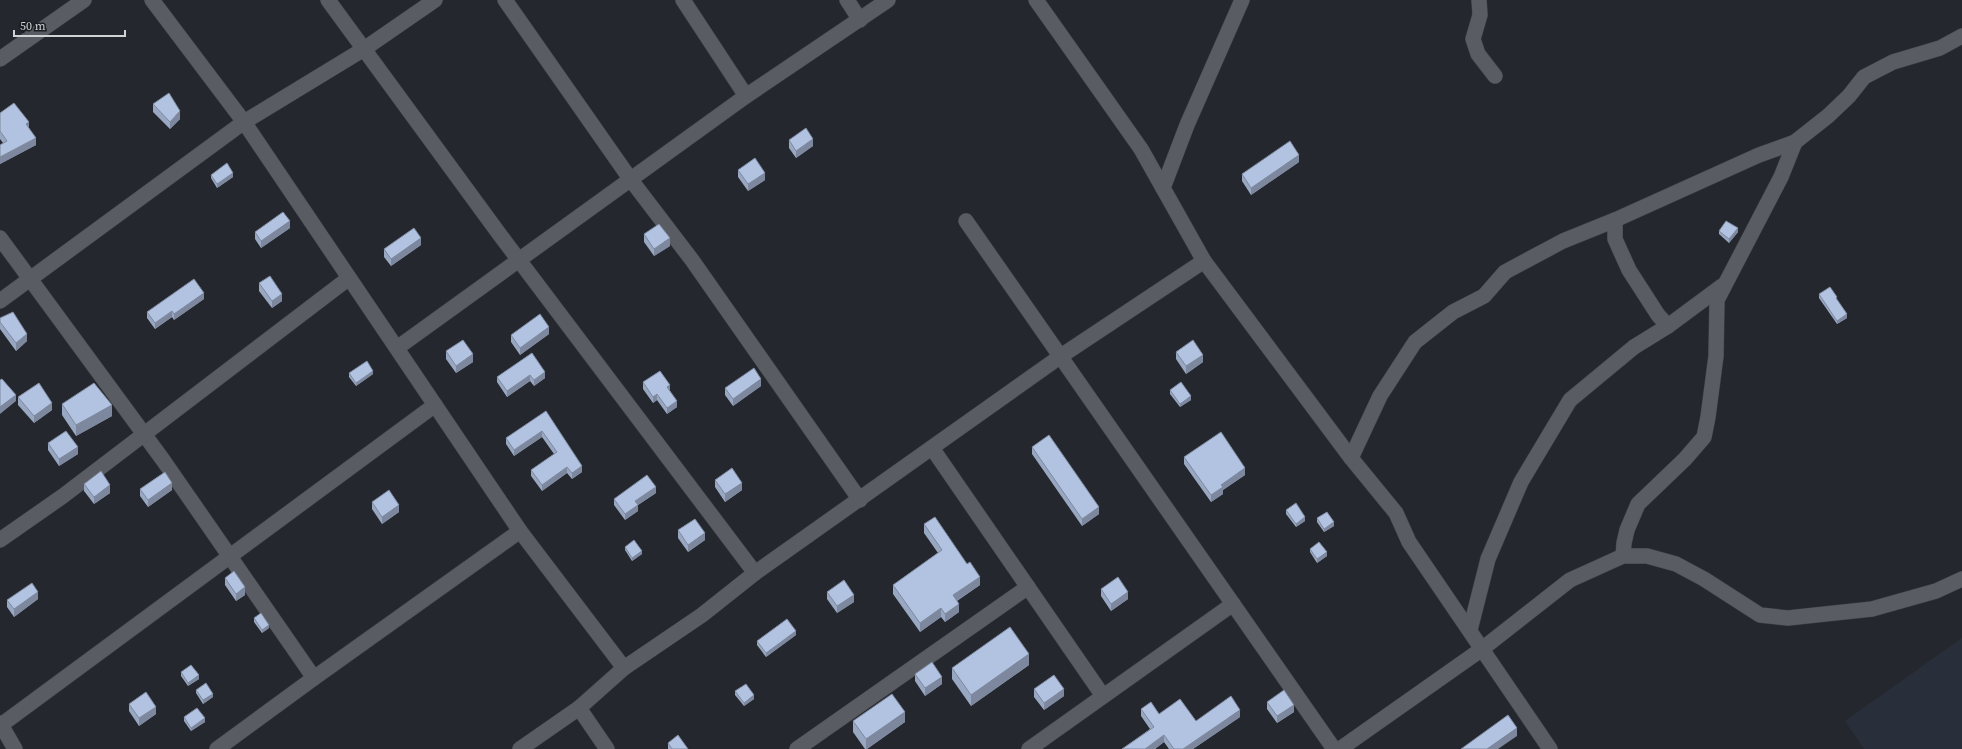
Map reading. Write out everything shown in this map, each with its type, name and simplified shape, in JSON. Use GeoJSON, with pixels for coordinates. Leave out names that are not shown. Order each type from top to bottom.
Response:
{"type":"FeatureCollection","features":[{"type":"Feature","properties":{"kind":"street"},"geometry":{"type":"LineString","coordinates":[[0,59],[84,0]]}},
{"type":"Feature","properties":{"kind":"street"},"geometry":{"type":"LineString","coordinates":[[152,0],[244,122],[520,531],[624,668]]}},
{"type":"Feature","properties":{"kind":"street"},"geometry":{"type":"LineString","coordinates":[[328,0],[519,260],[755,573]]}},
{"type":"Feature","properties":{"kind":"street"},"geometry":{"type":"LineString","coordinates":[[0,300],[244,122],[364,49],[435,0]]}},
{"type":"Feature","properties":{"kind":"street"},"geometry":{"type":"LineString","coordinates":[[504,0],[631,180],[692,260],[860,500]]}},
{"type":"Feature","properties":{"kind":"street"},"geometry":{"type":"LineString","coordinates":[[683,0],[746,96]]}},
{"type":"Feature","properties":{"kind":"street"},"geometry":{"type":"LineString","coordinates":[[846,0],[860,20]]}},
{"type":"Feature","properties":{"kind":"street"},"geometry":{"type":"LineString","coordinates":[[397,348],[746,96],[888,0]]}},
{"type":"Feature","properties":{"kind":"street"},"geometry":{"type":"LineString","coordinates":[[1036,0],[1141,149],[1204,261],[1350,458],[1396,513],[1409,542],[1550,749]]}},
{"type":"Feature","properties":{"kind":"street"},"geometry":{"type":"LineString","coordinates":[[1163,188],[1187,125],[1242,0]]}},
{"type":"Feature","properties":{"kind":"street"},"geometry":{"type":"LineString","coordinates":[[1479,0],[1480,15],[1473,40],[1478,54],[1495,76]]}},
{"type":"Feature","properties":{"kind":"street"},"geometry":{"type":"LineString","coordinates":[[1350,458],[1380,396],[1415,342],[1453,312],[1484,296],[1505,272],[1563,241],[1615,220],[1734,166],[1795,142],[1828,116],[1849,96],[1864,77],[1893,62],[1940,48],[1962,36]]}},
{"type":"Feature","properties":{"kind":"street"},"geometry":{"type":"LineString","coordinates":[[1623,556],[1627,530],[1638,504],[1704,437],[1716,356],[1717,300],[1780,177],[1795,142]]}},
{"type":"Feature","properties":{"kind":"street"},"geometry":{"type":"LineString","coordinates":[[966,220],[1334,749]]}},
{"type":"Feature","properties":{"kind":"street"},"geometry":{"type":"LineString","coordinates":[[1615,220],[1615,239],[1629,270],[1658,315],[1668,326]]}},
{"type":"Feature","properties":{"kind":"street"},"geometry":{"type":"LineString","coordinates":[[0,238],[144,434],[314,678]]}},
{"type":"Feature","properties":{"kind":"street"},"geometry":{"type":"LineString","coordinates":[[520,749],[579,708],[624,668],[702,615],[755,573],[1061,356],[1204,261]]}},
{"type":"Feature","properties":{"kind":"street"},"geometry":{"type":"LineString","coordinates":[[0,540],[63,496],[349,278]]}},
{"type":"Feature","properties":{"kind":"street"},"geometry":{"type":"LineString","coordinates":[[1470,630],[1488,559],[1521,482],[1570,400],[1634,347],[1668,326],[1725,284]]}},
{"type":"Feature","properties":{"kind":"street"},"geometry":{"type":"LineString","coordinates":[[15,749],[1,724],[435,405]]}},
{"type":"Feature","properties":{"kind":"street"},"geometry":{"type":"LineString","coordinates":[[932,448],[1103,696]]}},
{"type":"Feature","properties":{"kind":"street"},"geometry":{"type":"LineString","coordinates":[[217,749],[520,531]]}},
{"type":"Feature","properties":{"kind":"street"},"geometry":{"type":"LineString","coordinates":[[1340,749],[1482,649],[1570,580],[1623,556],[1647,556],[1676,564],[1704,579],[1760,615],[1788,618],[1872,609],[1936,591],[1962,579]]}},
{"type":"Feature","properties":{"kind":"street"},"geometry":{"type":"LineString","coordinates":[[804,747],[1028,587]]}},
{"type":"Feature","properties":{"kind":"street"},"geometry":{"type":"LineString","coordinates":[[1029,749],[1233,604]]}},
{"type":"Feature","properties":{"kind":"street"},"geometry":{"type":"LineString","coordinates":[[579,708],[607,749]]}},
{"type":"Feature","properties":{"kind":"shaded area"},"geometry":{"type":"Polygon","coordinates":[[[1962,638],[1962,749],[1864,749],[1845,721],[1962,638]]]}},
{"type":"Feature","properties":{"kind":"building"},"geometry":{"type":"Polygon","coordinates":[[[169,93],[180,111],[170,122],[153,104],[169,93]]]}},
{"type":"Feature","properties":{"kind":"building"},"geometry":{"type":"Polygon","coordinates":[[[14,103],[29,122],[26,124],[36,138],[0,157],[0,145],[7,141],[0,131],[0,113],[14,103]]]}},
{"type":"Feature","properties":{"kind":"building"},"geometry":{"type":"Polygon","coordinates":[[[806,128],[813,139],[796,151],[789,140],[806,128]]]}},
{"type":"Feature","properties":{"kind":"building"},"geometry":{"type":"Polygon","coordinates":[[[1290,141],[1299,155],[1251,188],[1242,174],[1290,141]]]}},
{"type":"Feature","properties":{"kind":"building"},"geometry":{"type":"Polygon","coordinates":[[[755,158],[765,173],[748,184],[738,170],[755,158]]]}},
{"type":"Feature","properties":{"kind":"building"},"geometry":{"type":"Polygon","coordinates":[[[227,163],[233,173],[217,184],[211,175],[227,163]]]}},
{"type":"Feature","properties":{"kind":"building"},"geometry":{"type":"Polygon","coordinates":[[[283,212],[290,221],[261,241],[255,232],[283,212]]]}},
{"type":"Feature","properties":{"kind":"building"},"geometry":{"type":"Polygon","coordinates":[[[1726,221],[1738,228],[1729,239],[1719,231],[1726,221]]]}},
{"type":"Feature","properties":{"kind":"building"},"geometry":{"type":"Polygon","coordinates":[[[659,224],[670,238],[654,249],[644,234],[659,224]]]}},
{"type":"Feature","properties":{"kind":"building"},"geometry":{"type":"Polygon","coordinates":[[[414,228],[421,238],[391,259],[384,249],[414,228]]]}},
{"type":"Feature","properties":{"kind":"building"},"geometry":{"type":"Polygon","coordinates":[[[270,276],[282,294],[272,301],[259,283],[270,276]]]}},
{"type":"Feature","properties":{"kind":"building"},"geometry":{"type":"Polygon","coordinates":[[[194,279],[204,293],[174,314],[172,311],[155,323],[147,312],[194,279]]]}},
{"type":"Feature","properties":{"kind":"building"},"geometry":{"type":"Polygon","coordinates":[[[1830,287],[1847,314],[1837,321],[1819,294],[1830,287]]]}},
{"type":"Feature","properties":{"kind":"building"},"geometry":{"type":"Polygon","coordinates":[[[13,312],[27,334],[16,343],[0,322],[0,318],[13,312]]]}},
{"type":"Feature","properties":{"kind":"building"},"geometry":{"type":"Polygon","coordinates":[[[540,314],[549,327],[520,348],[511,335],[540,314]]]}},
{"type":"Feature","properties":{"kind":"building"},"geometry":{"type":"Polygon","coordinates":[[[463,340],[473,354],[456,366],[446,351],[463,340]]]}},
{"type":"Feature","properties":{"kind":"building"},"geometry":{"type":"Polygon","coordinates":[[[1193,340],[1203,355],[1186,366],[1176,352],[1193,340]]]}},
{"type":"Feature","properties":{"kind":"building"},"geometry":{"type":"Polygon","coordinates":[[[532,353],[545,372],[534,380],[530,375],[507,391],[497,377],[532,353]]]}},
{"type":"Feature","properties":{"kind":"building"},"geometry":{"type":"Polygon","coordinates":[[[367,361],[373,371],[356,383],[349,373],[367,361]]]}},
{"type":"Feature","properties":{"kind":"building"},"geometry":{"type":"Polygon","coordinates":[[[754,368],[761,379],[733,399],[725,388],[754,368]]]}},
{"type":"Feature","properties":{"kind":"building"},"geometry":{"type":"Polygon","coordinates":[[[660,371],[670,385],[667,387],[677,401],[667,408],[657,394],[653,397],[643,382],[660,371]]]}},
{"type":"Feature","properties":{"kind":"building"},"geometry":{"type":"Polygon","coordinates":[[[2,379],[16,395],[0,407],[0,380],[2,379]]]}},
{"type":"Feature","properties":{"kind":"building"},"geometry":{"type":"Polygon","coordinates":[[[1181,382],[1191,396],[1180,404],[1170,390],[1181,382]]]}},
{"type":"Feature","properties":{"kind":"building"},"geometry":{"type":"Polygon","coordinates":[[[39,383],[52,403],[34,416],[18,397],[39,383]]]}},
{"type":"Feature","properties":{"kind":"building"},"geometry":{"type":"Polygon","coordinates":[[[94,383],[112,405],[76,425],[62,404],[94,383]]]}},
{"type":"Feature","properties":{"kind":"building"},"geometry":{"type":"Polygon","coordinates":[[[546,411],[582,466],[572,473],[567,467],[542,485],[531,470],[557,452],[542,431],[514,450],[506,438],[546,411]]]}},
{"type":"Feature","properties":{"kind":"building"},"geometry":{"type":"Polygon","coordinates":[[[66,431],[78,447],[59,459],[48,443],[66,431]]]}},
{"type":"Feature","properties":{"kind":"building"},"geometry":{"type":"Polygon","coordinates":[[[1221,432],[1245,468],[1221,485],[1223,487],[1211,495],[1184,457],[1221,432]]]}},
{"type":"Feature","properties":{"kind":"building"},"geometry":{"type":"Polygon","coordinates":[[[1049,435],[1099,507],[1082,519],[1032,447],[1049,435]]]}},
{"type":"Feature","properties":{"kind":"building"},"geometry":{"type":"Polygon","coordinates":[[[732,468],[742,483],[725,494],[715,480],[732,468]]]}},
{"type":"Feature","properties":{"kind":"building"},"geometry":{"type":"Polygon","coordinates":[[[101,471],[110,485],[94,497],[84,484],[101,471]]]}},
{"type":"Feature","properties":{"kind":"building"},"geometry":{"type":"Polygon","coordinates":[[[165,472],[172,483],[148,500],[140,489],[165,472]]]}},
{"type":"Feature","properties":{"kind":"building"},"geometry":{"type":"Polygon","coordinates":[[[647,475],[656,487],[635,501],[638,505],[625,514],[614,499],[647,475]]]}},
{"type":"Feature","properties":{"kind":"building"},"geometry":{"type":"Polygon","coordinates":[[[389,490],[399,505],[382,517],[372,502],[389,490]]]}},
{"type":"Feature","properties":{"kind":"building"},"geometry":{"type":"Polygon","coordinates":[[[1296,503],[1305,517],[1296,524],[1286,510],[1296,503]]]}},
{"type":"Feature","properties":{"kind":"building"},"geometry":{"type":"Polygon","coordinates":[[[1327,512],[1334,522],[1324,529],[1317,518],[1327,512]]]}},
{"type":"Feature","properties":{"kind":"building"},"geometry":{"type":"Polygon","coordinates":[[[935,517],[967,564],[970,562],[980,577],[953,595],[959,604],[945,614],[941,608],[920,623],[893,585],[942,550],[924,524],[935,517]]]}},
{"type":"Feature","properties":{"kind":"building"},"geometry":{"type":"Polygon","coordinates":[[[695,519],[705,533],[688,545],[678,530],[695,519]]]}},
{"type":"Feature","properties":{"kind":"building"},"geometry":{"type":"Polygon","coordinates":[[[634,540],[642,551],[632,558],[625,547],[634,540]]]}},
{"type":"Feature","properties":{"kind":"building"},"geometry":{"type":"Polygon","coordinates":[[[1319,542],[1327,552],[1317,559],[1310,549],[1319,542]]]}},
{"type":"Feature","properties":{"kind":"building"},"geometry":{"type":"Polygon","coordinates":[[[234,571],[245,587],[236,594],[225,578],[234,571]]]}},
{"type":"Feature","properties":{"kind":"building"},"geometry":{"type":"Polygon","coordinates":[[[1118,577],[1128,592],[1111,604],[1101,589],[1118,577]]]}},
{"type":"Feature","properties":{"kind":"building"},"geometry":{"type":"Polygon","coordinates":[[[844,580],[854,595],[837,606],[827,592],[844,580]]]}},
{"type":"Feature","properties":{"kind":"building"},"geometry":{"type":"Polygon","coordinates":[[[32,583],[38,592],[14,609],[7,600],[32,583]]]}},
{"type":"Feature","properties":{"kind":"building"},"geometry":{"type":"Polygon","coordinates":[[[261,613],[269,625],[262,630],[254,618],[261,613]]]}},
{"type":"Feature","properties":{"kind":"building"},"geometry":{"type":"Polygon","coordinates":[[[787,619],[796,631],[766,653],[757,641],[787,619]]]}},
{"type":"Feature","properties":{"kind":"building"},"geometry":{"type":"Polygon","coordinates":[[[1010,627],[1029,654],[971,695],[952,668],[1010,627]]]}},
{"type":"Feature","properties":{"kind":"building"},"geometry":{"type":"Polygon","coordinates":[[[932,662],[942,677],[925,688],[915,674],[932,662]]]}},
{"type":"Feature","properties":{"kind":"building"},"geometry":{"type":"Polygon","coordinates":[[[191,665],[199,675],[188,683],[181,672],[191,665]]]}},
{"type":"Feature","properties":{"kind":"building"},"geometry":{"type":"Polygon","coordinates":[[[1054,675],[1064,689],[1044,703],[1034,689],[1054,675]]]}},
{"type":"Feature","properties":{"kind":"building"},"geometry":{"type":"Polygon","coordinates":[[[206,683],[213,694],[203,700],[196,690],[206,683]]]}},
{"type":"Feature","properties":{"kind":"building"},"geometry":{"type":"Polygon","coordinates":[[[746,684],[754,695],[744,703],[735,691],[746,684]]]}},
{"type":"Feature","properties":{"kind":"building"},"geometry":{"type":"Polygon","coordinates":[[[1284,690],[1294,705],[1277,716],[1267,702],[1284,690]]]}},
{"type":"Feature","properties":{"kind":"building"},"geometry":{"type":"Polygon","coordinates":[[[146,692],[156,707],[139,718],[129,704],[146,692]]]}},
{"type":"Feature","properties":{"kind":"building"},"geometry":{"type":"Polygon","coordinates":[[[892,694],[905,712],[866,739],[853,721],[892,694]]]}},
{"type":"Feature","properties":{"kind":"building"},"geometry":{"type":"Polygon","coordinates":[[[1231,696],[1240,710],[1183,749],[1174,749],[1164,735],[1145,749],[1122,749],[1154,727],[1141,709],[1151,702],[1159,714],[1180,699],[1196,721],[1231,696]]]}},
{"type":"Feature","properties":{"kind":"building"},"geometry":{"type":"Polygon","coordinates":[[[197,708],[205,718],[191,728],[184,717],[197,708]]]}},
{"type":"Feature","properties":{"kind":"building"},"geometry":{"type":"Polygon","coordinates":[[[1508,715],[1517,728],[1487,749],[1461,749],[1508,715]]]}},
{"type":"Feature","properties":{"kind":"building"},"geometry":{"type":"Polygon","coordinates":[[[678,735],[688,749],[672,749],[668,743],[678,735]]]}}]}
